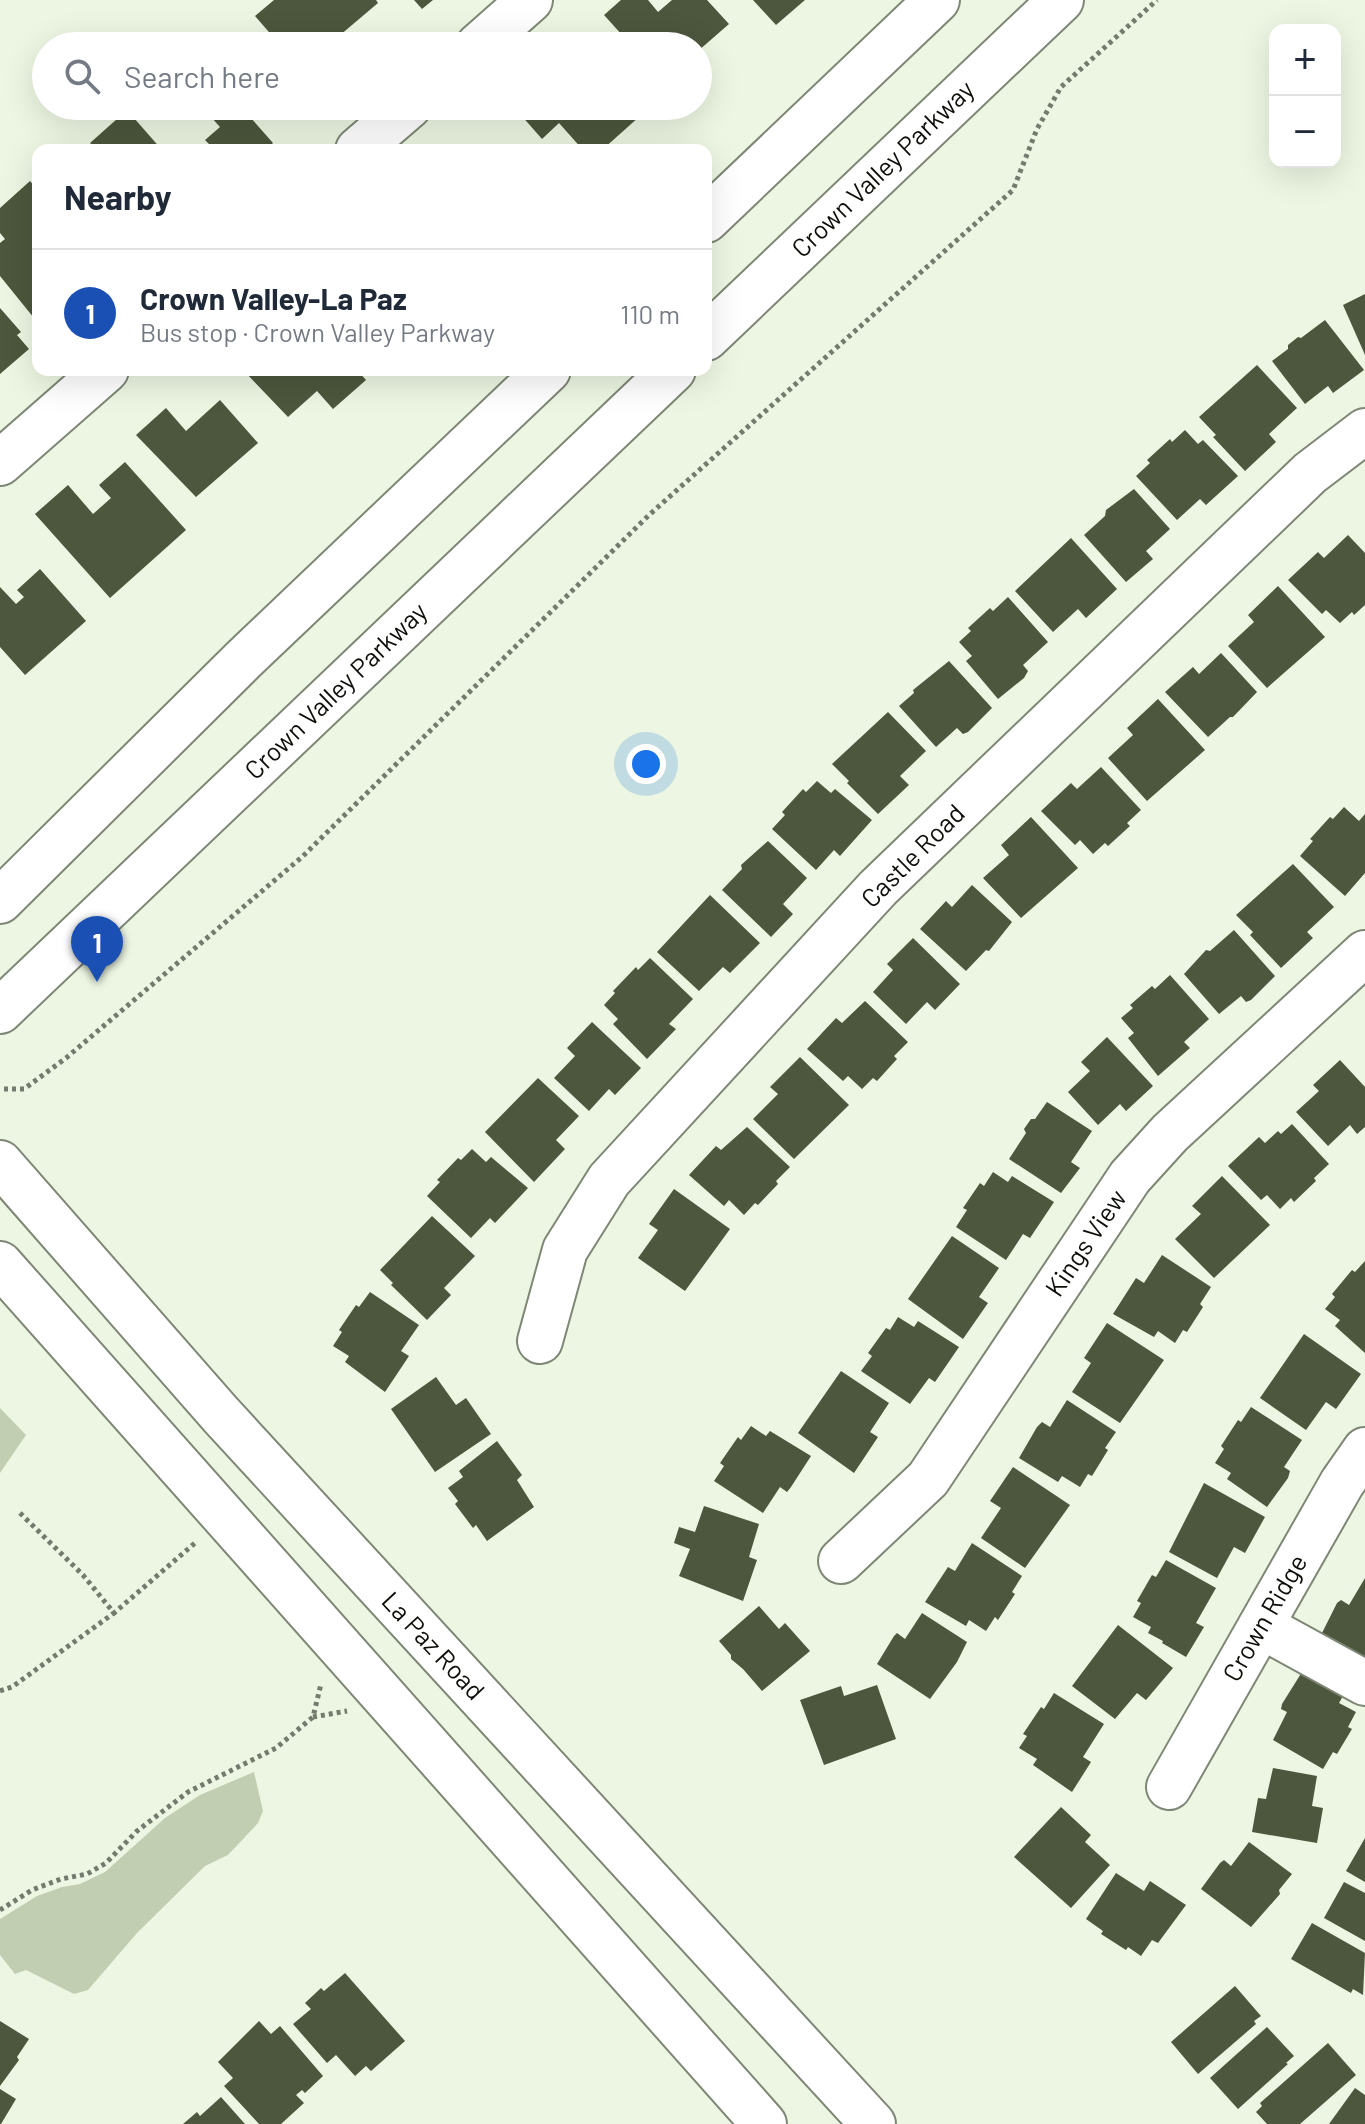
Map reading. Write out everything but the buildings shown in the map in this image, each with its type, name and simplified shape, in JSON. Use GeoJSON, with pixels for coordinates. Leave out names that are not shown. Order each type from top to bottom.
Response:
{"type":"FeatureCollection","features":[{"type":"Feature","properties":{"kind":"main road"},"geometry":{"type":"LineString","coordinates":[[494,32],[530,0]]}},
{"type":"Feature","properties":{"kind":"main road"},"geometry":{"type":"LineString","coordinates":[[712,214],[937,0]]}},
{"type":"Feature","properties":{"kind":"main road","name":"Crown Valley Parkway"},"geometry":{"type":"LineString","coordinates":[[712,332],[1061,0]]}},
{"type":"Feature","properties":{"kind":"main road"},"geometry":{"type":"LineString","coordinates":[[365,144],[393,120]]}},
{"type":"Feature","properties":{"kind":"main road"},"geometry":{"type":"LineString","coordinates":[[0,463],[99,376]]}},
{"type":"Feature","properties":{"kind":"main road"},"geometry":{"type":"LineString","coordinates":[[0,901],[244,659],[542,376]]}},
{"type":"Feature","properties":{"kind":"main road","name":"Crown Valley Parkway"},"geometry":{"type":"LineString","coordinates":[[0,1011],[667,376]]}},
{"type":"Feature","properties":{"kind":"main road","name":"Castle Road"},"geometry":{"type":"LineString","coordinates":[[540,1341],[565,1250],[609,1180],[878,888],[1310,473],[1365,431]]}},
{"type":"Feature","properties":{"kind":"main road","name":"Kings View"},"geometry":{"type":"LineString","coordinates":[[841,1561],[928,1479],[1130,1177],[1170,1133],[1358,974]]}},
{"type":"Feature","properties":{"kind":"main road","name":"La Paz Road"},"geometry":{"type":"LineString","coordinates":[[0,1163],[231,1426],[873,2124]]}},
{"type":"Feature","properties":{"kind":"main road"},"geometry":{"type":"LineString","coordinates":[[0,1264],[764,2124]]}},
{"type":"Feature","properties":{"kind":"main road","name":"Crown Ridge"},"geometry":{"type":"LineString","coordinates":[[1169,1787],[1342,1483],[1365,1450]]}},
{"type":"Feature","properties":{"kind":"main road"},"geometry":{"type":"LineString","coordinates":[[1261,1626],[1365,1683]]}},
{"type":"Feature","properties":{"kind":"path"},"geometry":{"type":"LineString","coordinates":[[4,1089],[24,1089],[66,1058],[302,857],[649,515],[1013,190],[1037,129],[1061,87],[1157,0]]}},
{"type":"Feature","properties":{"kind":"path"},"geometry":{"type":"LineString","coordinates":[[20,1513],[83,1575],[114,1613]]}},
{"type":"Feature","properties":{"kind":"path"},"geometry":{"type":"LineString","coordinates":[[0,1691],[12,1687],[114,1613],[196,1542]]}},
{"type":"Feature","properties":{"kind":"path"},"geometry":{"type":"LineString","coordinates":[[313,1717],[322,1682]]}},
{"type":"Feature","properties":{"kind":"path"},"geometry":{"type":"LineString","coordinates":[[0,1910],[32,1890],[61,1879],[87,1874],[106,1863],[137,1831],[188,1792],[276,1748],[313,1717],[349,1711]]}},
{"type":"Feature","properties":{"kind":"green space"},"geometry":{"type":"Polygon","coordinates":[[[0,1408],[26,1435],[0,1473],[0,1408]]]}},
{"type":"Feature","properties":{"kind":"green space"},"geometry":{"type":"Polygon","coordinates":[[[254,1772],[263,1811],[258,1823],[228,1855],[205,1866],[137,1933],[88,1990],[74,1994],[26,1970],[15,1974],[0,1955],[0,1919],[37,1896],[80,1884],[105,1872],[165,1818],[200,1795],[254,1772]]]}},
{"type":"Feature","properties":{"kind":"place","name":"Crown Valley-La Paz"},"geometry":{"type":"Point","coordinates":[97,982]}}]}
